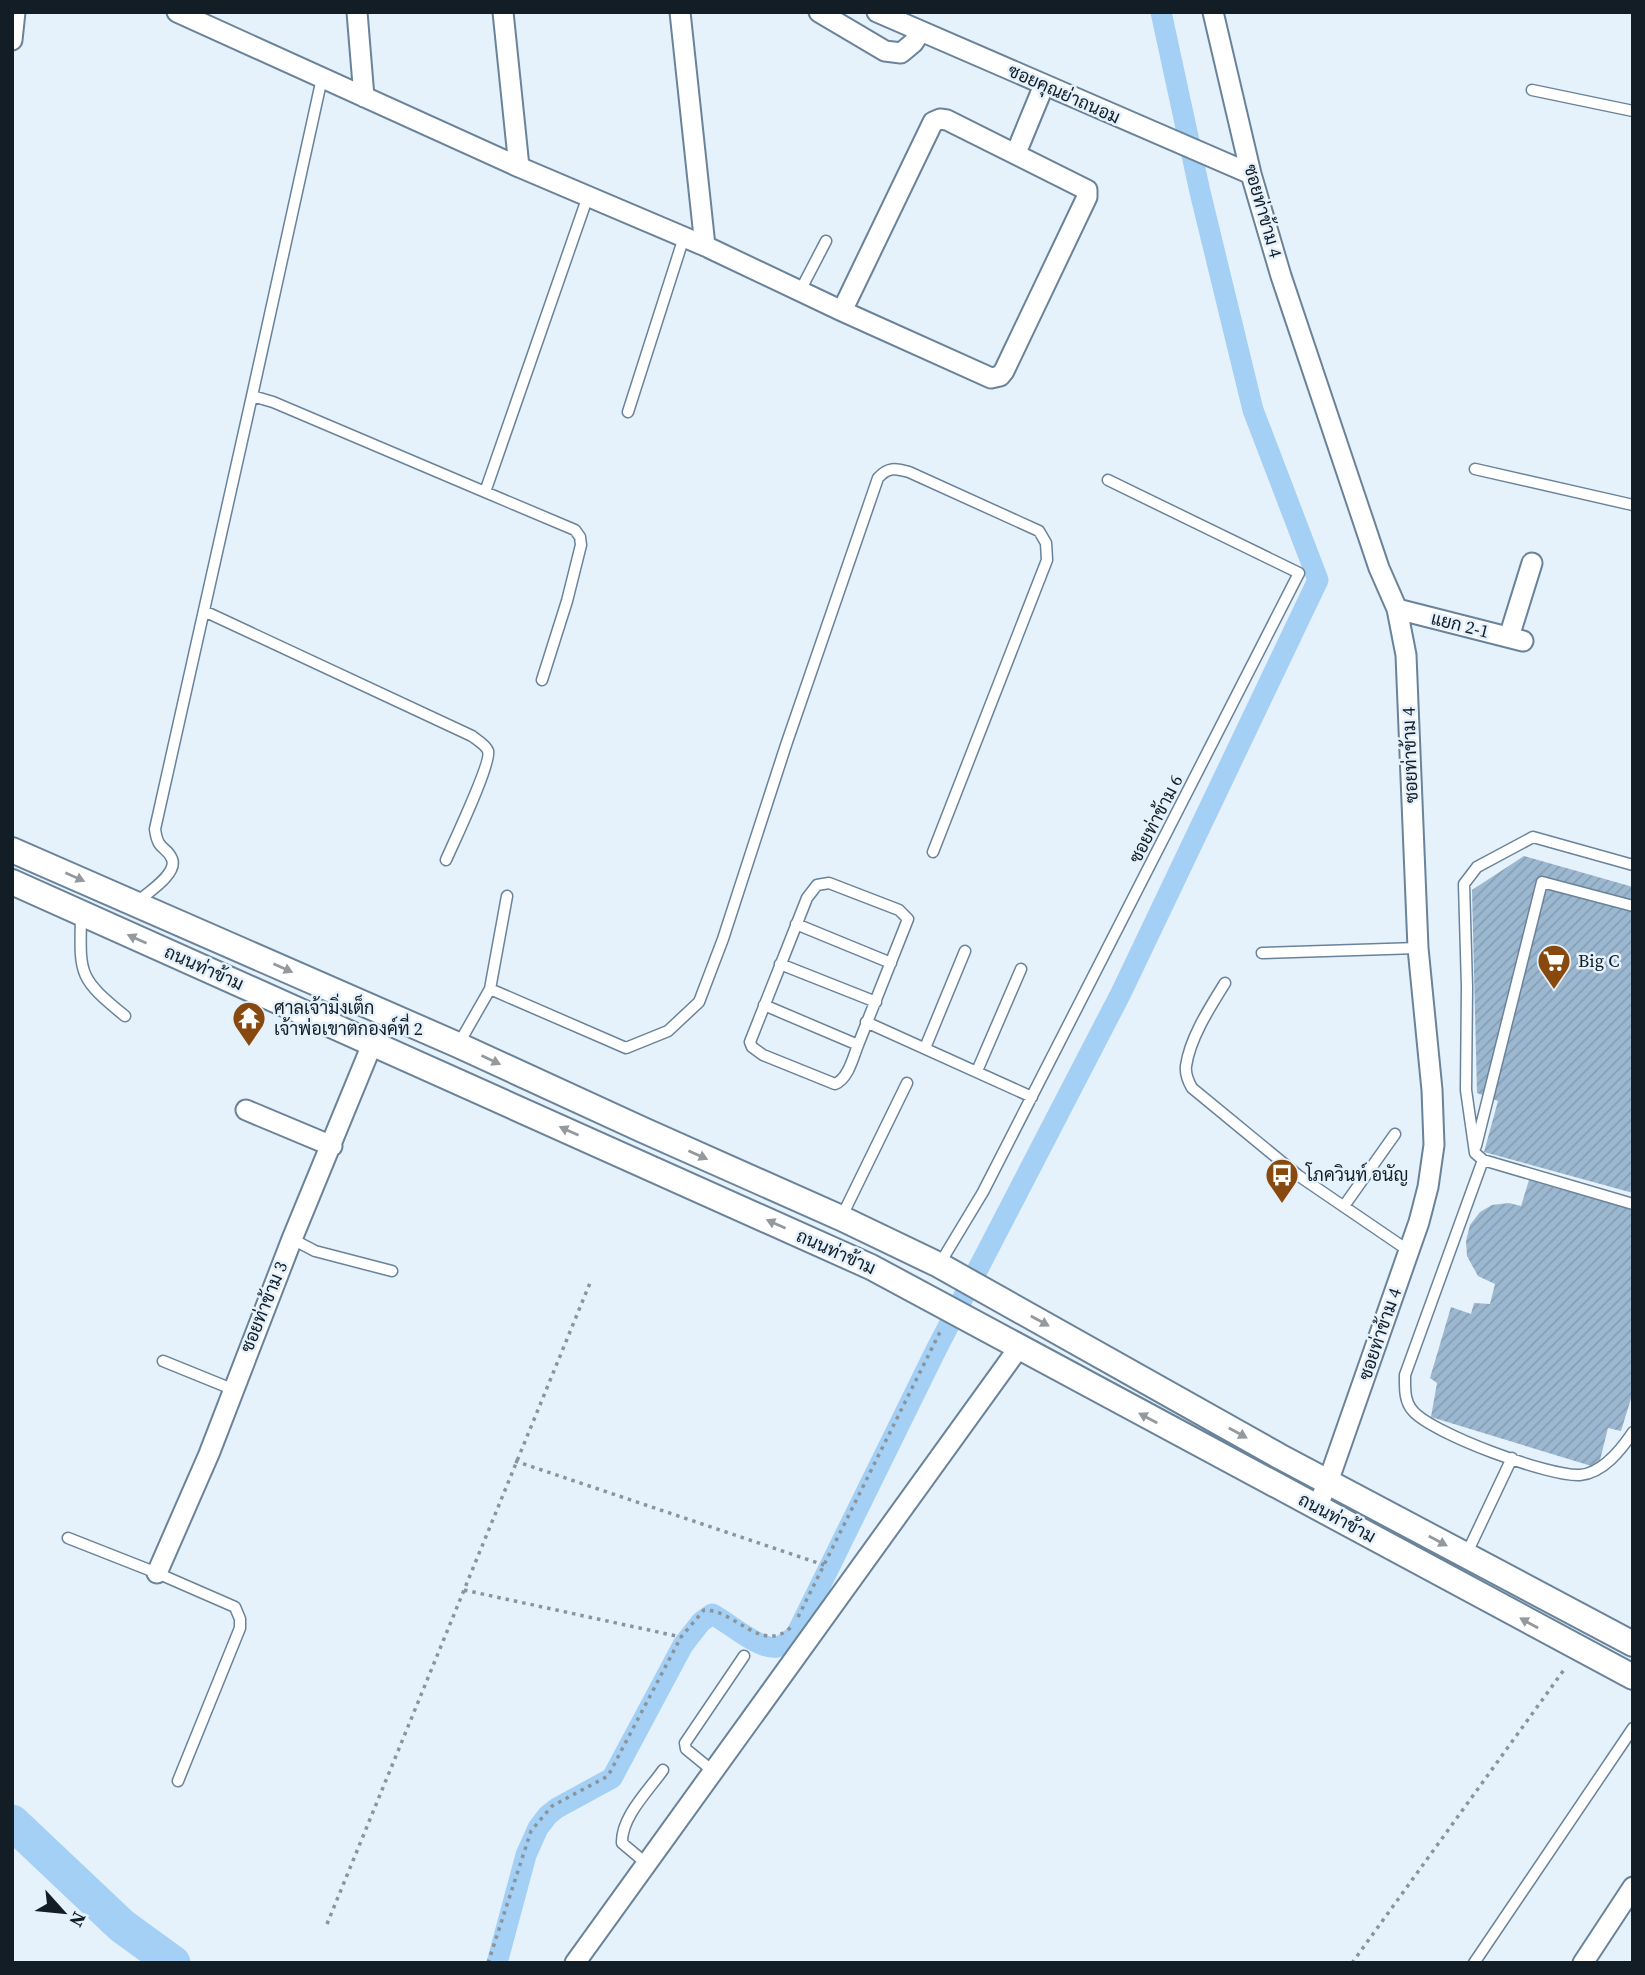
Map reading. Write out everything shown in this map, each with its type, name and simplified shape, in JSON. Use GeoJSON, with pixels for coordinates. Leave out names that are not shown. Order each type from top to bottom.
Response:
{"type":"FeatureCollection","features":[{"type":"Feature","properties":{"kind":"street"},"geometry":{"type":"LineString","coordinates":[[12,40],[15,12]]}},
{"type":"Feature","properties":{"kind":"street"},"geometry":{"type":"LineString","coordinates":[[177,12],[214,21],[322,78],[519,167],[705,246],[842,311],[991,378],[1000,376],[1004,371],[1087,197],[1087,190],[947,120],[933,122],[842,311]]}},
{"type":"Feature","properties":{"kind":"street"},"geometry":{"type":"LineString","coordinates":[[357,12],[364,97]]}},
{"type":"Feature","properties":{"kind":"street"},"geometry":{"type":"LineString","coordinates":[[503,12],[519,167]]}},
{"type":"Feature","properties":{"kind":"street"},"geometry":{"type":"LineString","coordinates":[[680,12],[705,246]]}},
{"type":"Feature","properties":{"kind":"street"},"geometry":{"type":"LineString","coordinates":[[819,12],[885,51],[901,52],[913,43],[920,31]]}},
{"type":"Feature","properties":{"kind":"street","name":"ซอยคุณย่าถนอม"},"geometry":{"type":"LineString","coordinates":[[877,12],[1251,174]]}},
{"type":"Feature","properties":{"kind":"street","name":"ซอยท่าข้าม 4"},"geometry":{"type":"LineString","coordinates":[[1213,12],[1251,174],[1299,329],[1379,568],[1397,609],[1406,655],[1418,948],[1432,1090],[1434,1145],[1428,1186],[1409,1251],[1317,1507]]}},
{"type":"Feature","properties":{"kind":"street"},"geometry":{"type":"LineString","coordinates":[[1016,153],[1044,85]]}},
{"type":"Feature","properties":{"kind":"street","name":"แยก 2-1"},"geometry":{"type":"LineString","coordinates":[[1397,609],[1516,639],[1532,563]]}},
{"type":"Feature","properties":{"kind":"street","name":"ถนนท่าข้าม"},"geometry":{"type":"LineString","coordinates":[[12,850],[458,1045],[841,1218],[946,1269],[1328,1482],[1633,1644]]}},
{"type":"Feature","properties":{"kind":"street","name":"ถนนท่าข้าม"},"geometry":{"type":"LineString","coordinates":[[12,883],[871,1266],[1138,1413],[1633,1678]]}},
{"type":"Feature","properties":{"kind":"street","name":"ซอยท่าข้าม 3"},"geometry":{"type":"LineString","coordinates":[[157,1573],[209,1454],[292,1238],[373,1042]]}},
{"type":"Feature","properties":{"kind":"street"},"geometry":{"type":"LineString","coordinates":[[246,1110],[332,1146]]}},
{"type":"Feature","properties":{"kind":"street"},"geometry":{"type":"LineString","coordinates":[[575,1963],[1020,1346]]}},
{"type":"Feature","properties":{"kind":"street"},"geometry":{"type":"LineString","coordinates":[[1583,1963],[1633,1887]]}},
{"type":"Feature","properties":{"kind":"lane"},"geometry":{"type":"LineString","coordinates":[[135,903],[167,877],[173,862],[158,845],[156,829],[322,78]]}},
{"type":"Feature","properties":{"kind":"lane"},"geometry":{"type":"LineString","coordinates":[[1532,90],[1633,111]]}},
{"type":"Feature","properties":{"kind":"lane"},"geometry":{"type":"LineString","coordinates":[[485,492],[588,196]]}},
{"type":"Feature","properties":{"kind":"lane"},"geometry":{"type":"LineString","coordinates":[[628,412],[684,237]]}},
{"type":"Feature","properties":{"kind":"lane"},"geometry":{"type":"LineString","coordinates":[[800,291],[826,241]]}},
{"type":"Feature","properties":{"kind":"lane"},"geometry":{"type":"LineString","coordinates":[[252,396],[273,402],[575,530],[581,544],[567,601],[542,680]]}},
{"type":"Feature","properties":{"kind":"lane"},"geometry":{"type":"LineString","coordinates":[[490,989],[626,1048],[668,1031],[699,1002],[723,939],[786,745],[878,478],[892,468],[909,472],[1039,531],[1046,543],[1047,560],[933,852]]}},
{"type":"Feature","properties":{"kind":"lane"},"geometry":{"type":"LineString","coordinates":[[1475,469],[1633,505]]}},
{"type":"Feature","properties":{"kind":"lane","name":"ซอยท่าข้าม 6"},"geometry":{"type":"LineString","coordinates":[[946,1269],[1299,573],[1108,480]]}},
{"type":"Feature","properties":{"kind":"lane"},"geometry":{"type":"LineString","coordinates":[[204,611],[472,736],[488,748],[489,755],[478,788],[446,860]]}},
{"type":"Feature","properties":{"kind":"lane"},"geometry":{"type":"LineString","coordinates":[[1479,1157],[1466,1090],[1466,878],[1476,867],[1532,837],[1633,865]]}},
{"type":"Feature","properties":{"kind":"lane"},"geometry":{"type":"LineString","coordinates":[[1633,906],[1542,882],[1486,1101],[1479,1157],[1405,1375],[1405,1397],[1413,1411],[1447,1433],[1534,1466],[1578,1475],[1605,1465],[1633,1432]]}},
{"type":"Feature","properties":{"kind":"lane"},"geometry":{"type":"LineString","coordinates":[[829,883],[899,910],[908,919],[841,1083],[835,1084],[774,1060],[756,1051],[750,1042],[796,924],[811,890],[817,885],[829,883]]}},
{"type":"Feature","properties":{"kind":"lane"},"geometry":{"type":"LineString","coordinates":[[458,1045],[490,989],[508,895]]}},
{"type":"Feature","properties":{"kind":"lane"},"geometry":{"type":"LineString","coordinates":[[81,914],[81,965],[85,978],[103,998],[125,1016]]}},
{"type":"Feature","properties":{"kind":"lane"},"geometry":{"type":"LineString","coordinates":[[796,924],[891,963]]}},
{"type":"Feature","properties":{"kind":"lane"},"geometry":{"type":"LineString","coordinates":[[1262,953],[1418,948]]}},
{"type":"Feature","properties":{"kind":"lane"},"geometry":{"type":"LineString","coordinates":[[925,1048],[965,951]]}},
{"type":"Feature","properties":{"kind":"lane"},"geometry":{"type":"LineString","coordinates":[[780,964],[876,1002]]}},
{"type":"Feature","properties":{"kind":"lane"},"geometry":{"type":"LineString","coordinates":[[977,1071],[1021,969]]}},
{"type":"Feature","properties":{"kind":"lane"},"geometry":{"type":"LineString","coordinates":[[1225,984],[1197,1035],[1185,1067],[1187,1079],[1200,1095],[1299,1176],[1409,1251]]}},
{"type":"Feature","properties":{"kind":"lane"},"geometry":{"type":"LineString","coordinates":[[764,1005],[858,1045]]}},
{"type":"Feature","properties":{"kind":"lane"},"geometry":{"type":"LineString","coordinates":[[866,1022],[1032,1097]]}},
{"type":"Feature","properties":{"kind":"lane"},"geometry":{"type":"LineString","coordinates":[[841,1218],[907,1083]]}},
{"type":"Feature","properties":{"kind":"lane"},"geometry":{"type":"LineString","coordinates":[[1344,1206],[1395,1134]]}},
{"type":"Feature","properties":{"kind":"lane"},"geometry":{"type":"LineString","coordinates":[[1479,1157],[1633,1204]]}},
{"type":"Feature","properties":{"kind":"lane"},"geometry":{"type":"LineString","coordinates":[[292,1238],[315,1251],[392,1271]]}},
{"type":"Feature","properties":{"kind":"lane"},"geometry":{"type":"LineString","coordinates":[[163,1361],[232,1389]]}},
{"type":"Feature","properties":{"kind":"lane"},"geometry":{"type":"LineString","coordinates":[[1466,1555],[1512,1458]]}},
{"type":"Feature","properties":{"kind":"lane"},"geometry":{"type":"LineString","coordinates":[[68,1538],[234,1607],[240,1619],[240,1628],[178,1781]]}},
{"type":"Feature","properties":{"kind":"lane"},"geometry":{"type":"LineString","coordinates":[[714,1772],[686,1749],[685,1743],[744,1656]]}},
{"type":"Feature","properties":{"kind":"lane"},"geometry":{"type":"LineString","coordinates":[[1474,1963],[1633,1728]]}},
{"type":"Feature","properties":{"kind":"lane"},"geometry":{"type":"LineString","coordinates":[[647,1865],[622,1843],[621,1833],[663,1770]]}},
{"type":"Feature","properties":{"kind":"path"},"geometry":{"type":"LineString","coordinates":[[327,1924],[590,1283]]}},
{"type":"Feature","properties":{"kind":"path"},"geometry":{"type":"LineString","coordinates":[[488,1963],[531,1831],[552,1806],[608,1776],[681,1637],[704,1610],[714,1610],[727,1615],[764,1637],[779,1636],[790,1629],[956,1311]]}},
{"type":"Feature","properties":{"kind":"path"},"geometry":{"type":"LineString","coordinates":[[515,1461],[824,1564]]}},
{"type":"Feature","properties":{"kind":"path"},"geometry":{"type":"LineString","coordinates":[[464,1590],[681,1637]]}},
{"type":"Feature","properties":{"kind":"path"},"geometry":{"type":"LineString","coordinates":[[1352,1963],[1578,1650]]}},
{"type":"Feature","properties":{"kind":"building","name":"Big C"},"geometry":{"type":"Polygon","coordinates":[[[1524,856],[1633,887],[1633,1193],[1484,1152],[1498,1101],[1477,1093],[1472,890],[1524,856]]]}},
{"type":"Feature","properties":{"kind":"building"},"geometry":{"type":"Polygon","coordinates":[[[1529,1180],[1633,1210],[1633,1392],[1621,1431],[1608,1428],[1598,1468],[1431,1417],[1437,1383],[1430,1378],[1451,1307],[1471,1314],[1474,1303],[1490,1304],[1495,1284],[1478,1276],[1467,1256],[1466,1241],[1470,1225],[1480,1212],[1492,1205],[1509,1203],[1521,1206],[1529,1180]]]}},
{"type":"Feature","properties":{"kind":"waterway"},"geometry":{"type":"LineString","coordinates":[[497,1963],[526,1855],[538,1828],[557,1808],[612,1778],[683,1645],[701,1622],[712,1614],[753,1640],[770,1647],[782,1645],[796,1635],[936,1350],[1121,993],[1318,580],[1253,410],[1200,192],[1161,12]]}},
{"type":"Feature","properties":{"kind":"waterway"},"geometry":{"type":"LineString","coordinates":[[12,1822],[122,1926],[173,1963]]}},
{"type":"Feature","properties":{"kind":"place","name":"Big C"},"geometry":{"type":"Point","coordinates":[1554,991]}},
{"type":"Feature","properties":{"kind":"place","name":"ศาลเจ้ามิ่งเต็ก เจ้าพ่อเขาตกองค์ที่ 2"},"geometry":{"type":"Point","coordinates":[249,1048]}},
{"type":"Feature","properties":{"kind":"place","name":"โภควินท์ อนัญ"},"geometry":{"type":"Point","coordinates":[1282,1205]}}]}
